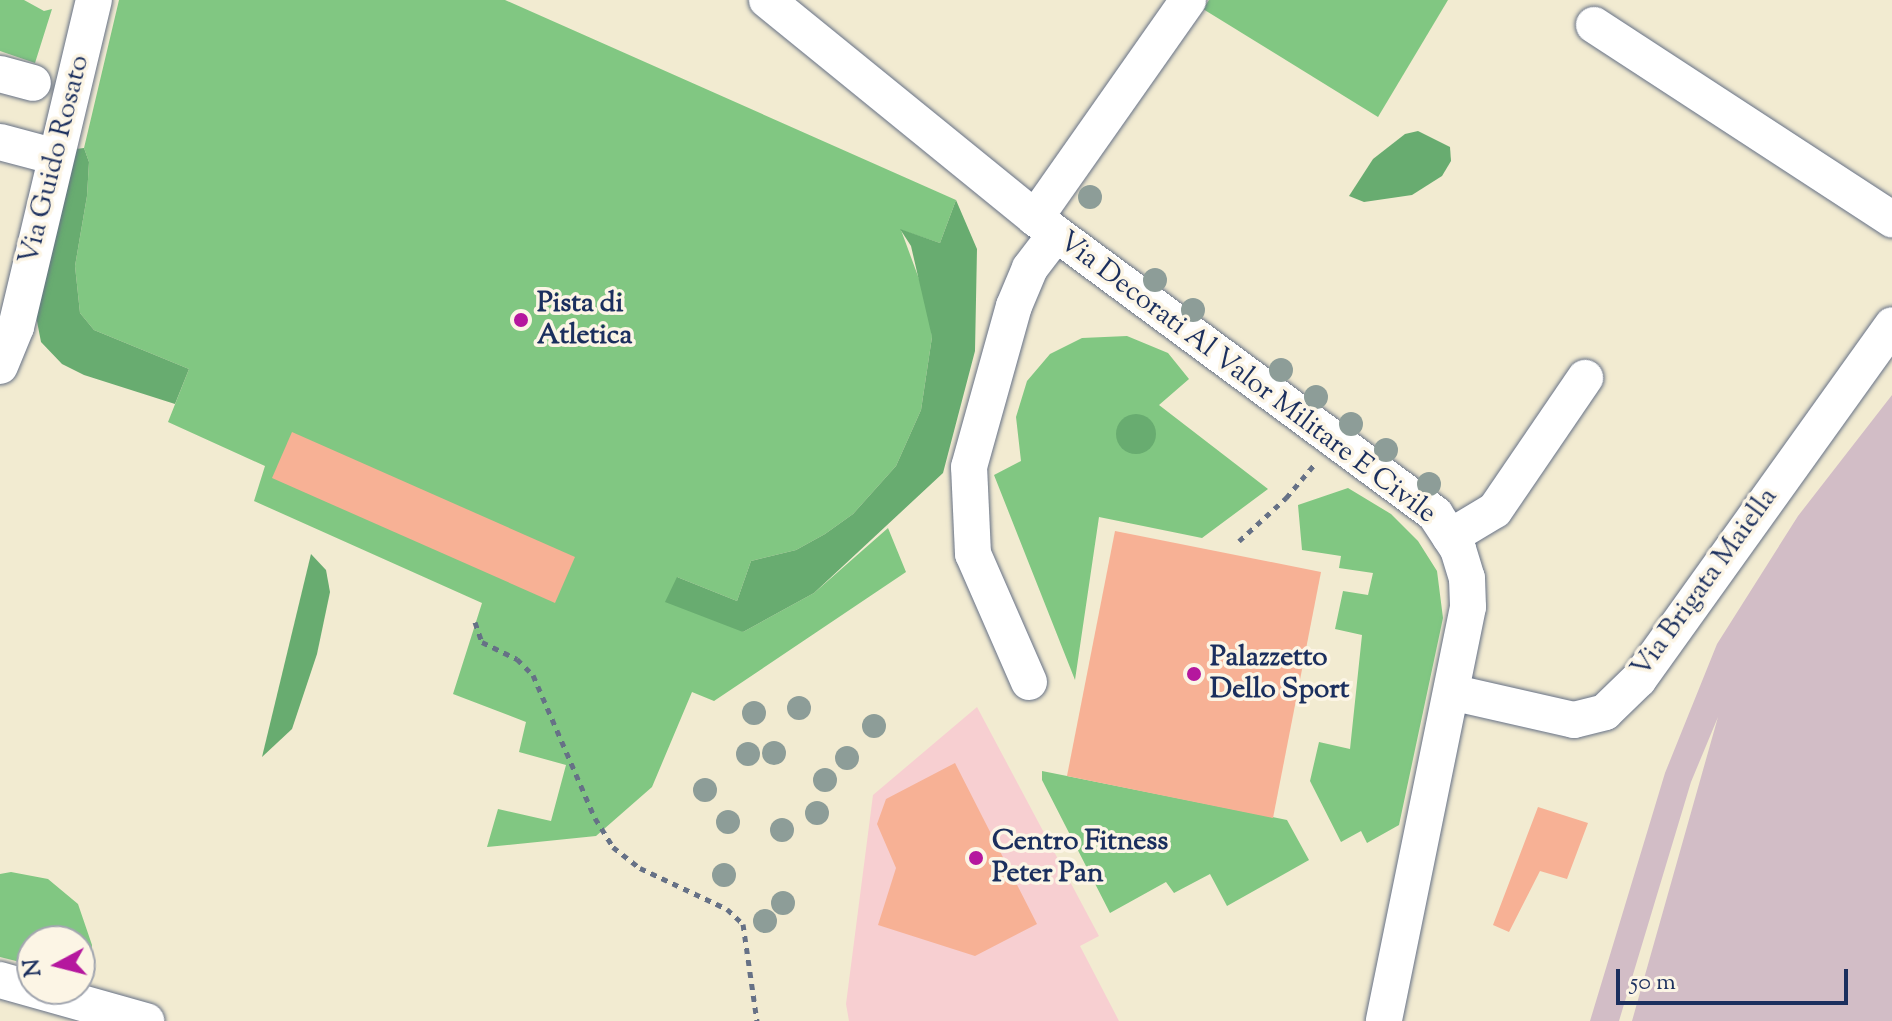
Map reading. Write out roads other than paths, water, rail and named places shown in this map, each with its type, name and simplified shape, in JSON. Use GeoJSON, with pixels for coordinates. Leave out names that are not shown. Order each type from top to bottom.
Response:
{"type":"FeatureCollection","features":[{"type":"Feature","properties":{"kind":"street","name":"Via Guido Rosato"},"geometry":{"type":"LineString","coordinates":[[0,366],[16,327],[53,156],[94,0]]}},
{"type":"Feature","properties":{"kind":"street","name":"Via Decorati Al Valor Militare E Civile"},"geometry":{"type":"LineString","coordinates":[[767,0],[1045,226],[1435,514],[1450,537],[1467,578],[1468,607],[1455,693],[1384,1021]]}},
{"type":"Feature","properties":{"kind":"street"},"geometry":{"type":"LineString","coordinates":[[1029,682],[973,554],[969,467],[1014,306],[1045,226],[1188,0]]}},
{"type":"Feature","properties":{"kind":"street"},"geometry":{"type":"LineString","coordinates":[[1594,25],[1892,219]]}},
{"type":"Feature","properties":{"kind":"street"},"geometry":{"type":"LineString","coordinates":[[0,142],[53,156]]}},
{"type":"Feature","properties":{"kind":"street","name":"Via Brigata Maiella"},"geometry":{"type":"LineString","coordinates":[[1455,693],[1574,720],[1605,712],[1639,679],[1892,325]]}},
{"type":"Feature","properties":{"kind":"street"},"geometry":{"type":"LineString","coordinates":[[1450,537],[1495,510],[1585,378]]}},
{"type":"Feature","properties":{"kind":"street"},"geometry":{"type":"LineString","coordinates":[[0,980],[146,1021]]}},
{"type":"Feature","properties":{"kind":"place","name":"Pista di Atletica"},"geometry":{"type":"Point","coordinates":[521,320]}},
{"type":"Feature","properties":{"kind":"place","name":"Palazzetto Dello Sport"},"geometry":{"type":"Point","coordinates":[1194,674]}},
{"type":"Feature","properties":{"kind":"place","name":"Centro Fitness Peter Pan"},"geometry":{"type":"Point","coordinates":[976,858]}}]}
